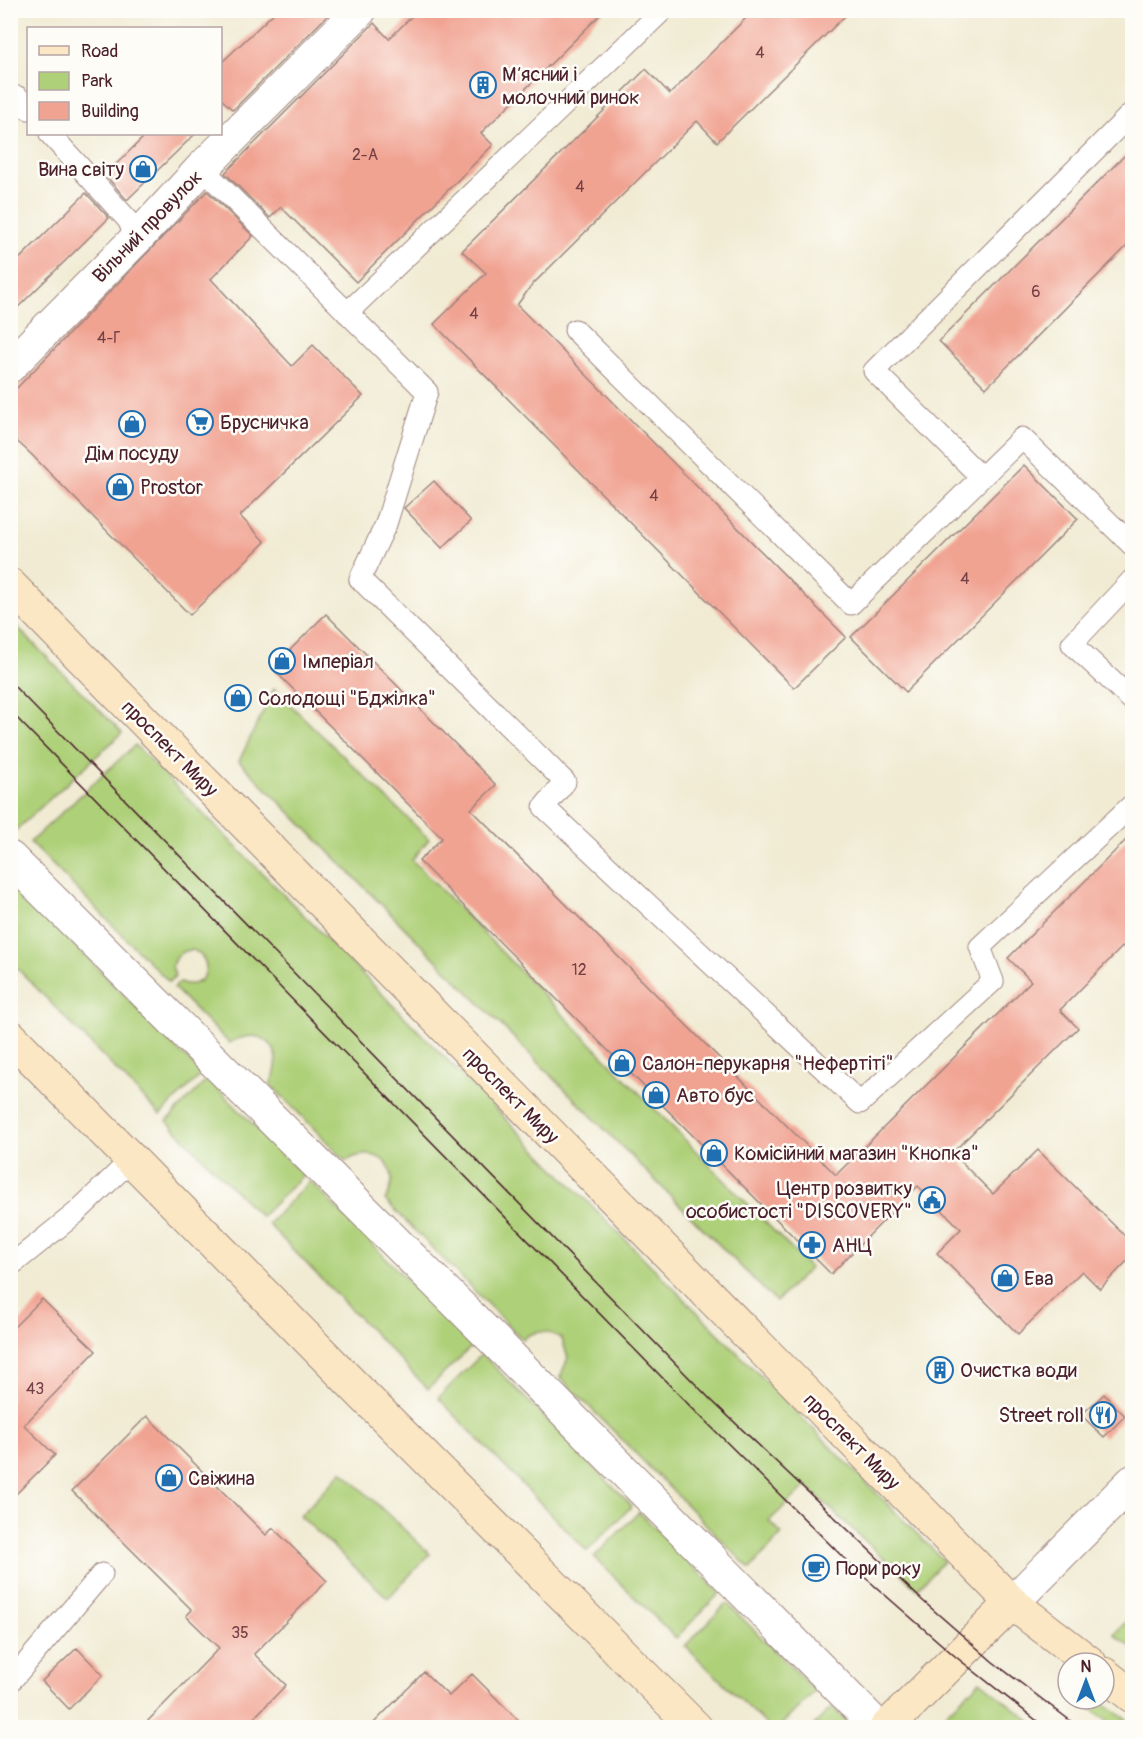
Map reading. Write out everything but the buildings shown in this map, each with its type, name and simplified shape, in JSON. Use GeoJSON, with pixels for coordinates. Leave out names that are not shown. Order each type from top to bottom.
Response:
{"type":"FeatureCollection","features":[{"type":"Feature","properties":{"kind":"street","name":"Вільний провулок"},"geometry":{"type":"LineString","coordinates":[[10,366],[137,238],[202,168],[360,10]]}},
{"type":"Feature","properties":{"kind":"street","name":"проспект Миру"},"geometry":{"type":"LineString","coordinates":[[10,585],[1012,1604],[1074,1651]]}},
{"type":"Feature","properties":{"kind":"street"},"geometry":{"type":"LineString","coordinates":[[10,858],[878,1723],[1012,1604],[1132,1482]]}},
{"type":"Feature","properties":{"kind":"street"},"geometry":{"type":"LineString","coordinates":[[10,1036],[696,1728]]}},
{"type":"Feature","properties":{"kind":"street"},"geometry":{"type":"LineString","coordinates":[[1116,1683],[1132,1696]]}},
{"type":"Feature","properties":{"kind":"lane"},"geometry":{"type":"LineString","coordinates":[[347,313],[663,10]]}},
{"type":"Feature","properties":{"kind":"lane"},"geometry":{"type":"LineString","coordinates":[[980,476],[874,370],[1132,112]]}},
{"type":"Feature","properties":{"kind":"lane"},"geometry":{"type":"LineString","coordinates":[[51,135],[128,220],[137,238]]}},
{"type":"Feature","properties":{"kind":"lane"},"geometry":{"type":"LineString","coordinates":[[202,168],[426,392],[387,524],[360,579],[565,782],[544,807],[860,1103],[993,981],[980,947],[1132,805]]}},
{"type":"Feature","properties":{"kind":"lane"},"geometry":{"type":"LineString","coordinates":[[574,330],[851,604],[980,476],[1022,438],[1132,545]]}},
{"type":"Feature","properties":{"kind":"lane"},"geometry":{"type":"LineString","coordinates":[[1132,580],[1072,644],[1132,700]]}},
{"type":"Feature","properties":{"kind":"lane"},"geometry":{"type":"LineString","coordinates":[[10,1266],[76,1213],[131,1160]]}},
{"type":"Feature","properties":{"kind":"lane"},"geometry":{"type":"LineString","coordinates":[[10,1682],[102,1574]]}},
{"type":"Feature","properties":{"kind":"green space"},"geometry":{"type":"Polygon","coordinates":[[[11,621],[122,733],[16,830],[10,824],[11,621]]]}},
{"type":"Feature","properties":{"kind":"green space"},"geometry":{"type":"Polygon","coordinates":[[[274,689],[429,839],[412,860],[810,1268],[776,1302],[239,761],[274,689]]]}},
{"type":"Feature","properties":{"kind":"green space"},"geometry":{"type":"Polygon","coordinates":[[[135,745],[944,1561],[917,1589],[806,1486],[769,1521],[782,1534],[750,1569],[560,1377],[568,1358],[562,1339],[542,1332],[522,1339],[385,1200],[392,1179],[390,1169],[385,1162],[378,1157],[368,1155],[346,1161],[270,1084],[275,1072],[276,1060],[269,1043],[262,1038],[252,1036],[229,1043],[174,988],[180,982],[188,984],[201,980],[206,968],[201,955],[193,950],[180,954],[172,966],[175,976],[169,982],[30,842],[135,745]]]}},
{"type":"Feature","properties":{"kind":"green space"},"geometry":{"type":"Polygon","coordinates":[[[10,879],[202,1074],[160,1115],[11,962],[10,879]]]}},
{"type":"Feature","properties":{"kind":"green space"},"geometry":{"type":"Polygon","coordinates":[[[208,1079],[303,1175],[261,1217],[167,1121],[208,1079]]]}},
{"type":"Feature","properties":{"kind":"green space"},"geometry":{"type":"Polygon","coordinates":[[[310,1181],[472,1346],[428,1389],[268,1224],[310,1181]]]}},
{"type":"Feature","properties":{"kind":"green space"},"geometry":{"type":"Polygon","coordinates":[[[482,1354],[632,1506],[587,1551],[438,1398],[482,1354]]]}},
{"type":"Feature","properties":{"kind":"green space"},"geometry":{"type":"Polygon","coordinates":[[[342,1471],[430,1554],[388,1598],[300,1516],[342,1471]]]}},
{"type":"Feature","properties":{"kind":"green space"},"geometry":{"type":"Polygon","coordinates":[[[639,1512],[720,1593],[676,1638],[594,1557],[639,1512]]]}},
{"type":"Feature","properties":{"kind":"green space"},"geometry":{"type":"Polygon","coordinates":[[[727,1603],[815,1691],[779,1727],[769,1727],[685,1646],[727,1603]]]}},
{"type":"Feature","properties":{"kind":"green space"},"geometry":{"type":"Polygon","coordinates":[[[1132,1616],[1132,1648],[1114,1634],[1132,1616]]]}},
{"type":"Feature","properties":{"kind":"green space"},"geometry":{"type":"Polygon","coordinates":[[[980,1681],[1038,1727],[932,1727],[980,1681]]]}},
{"type":"Feature","properties":{"kind":"green space"},"geometry":{"type":"Polygon","coordinates":[[[832,1707],[851,1726],[849,1728],[812,1727],[832,1707]]]}},
{"type":"Feature","properties":{"kind":"green space"},"geometry":{"type":"Polygon","coordinates":[[[1094,1711],[1114,1711],[1132,1724],[1132,1727],[1115,1727],[1094,1711]]]}},
{"type":"Feature","properties":{"kind":"tram line"},"geometry":{"type":"LineString","coordinates":[[10,682],[710,1399],[923,1601],[993,1662],[1080,1728]]}},
{"type":"Feature","properties":{"kind":"tram line"},"geometry":{"type":"LineString","coordinates":[[10,711],[690,1406],[853,1567],[956,1657],[1046,1728]]}},
{"type":"Feature","properties":{"kind":"place","name":"Мʼясний і молочний ринок"},"geometry":{"type":"Point","coordinates":[483,85]}},
{"type":"Feature","properties":{"kind":"place","name":"Вина світу"},"geometry":{"type":"Point","coordinates":[143,169]}},
{"type":"Feature","properties":{"kind":"place","name":"Брусничка"},"geometry":{"type":"Point","coordinates":[200,422]}},
{"type":"Feature","properties":{"kind":"place","name":"Дім посуду"},"geometry":{"type":"Point","coordinates":[132,424]}},
{"type":"Feature","properties":{"kind":"place","name":"Prostor"},"geometry":{"type":"Point","coordinates":[120,487]}},
{"type":"Feature","properties":{"kind":"place","name":"Імперіал"},"geometry":{"type":"Point","coordinates":[282,661]}},
{"type":"Feature","properties":{"kind":"place","name":"Солодощі \"Бджілка\""},"geometry":{"type":"Point","coordinates":[238,698]}},
{"type":"Feature","properties":{"kind":"place","name":"Салон-перукарня \"Нефертіті\""},"geometry":{"type":"Point","coordinates":[622,1063]}},
{"type":"Feature","properties":{"kind":"place","name":"Авто бус"},"geometry":{"type":"Point","coordinates":[656,1095]}},
{"type":"Feature","properties":{"kind":"place","name":"Комісійний магазин \"Кнопка\""},"geometry":{"type":"Point","coordinates":[714,1153]}},
{"type":"Feature","properties":{"kind":"place","name":"Центр розвитку особистості \"DISCOVERY\""},"geometry":{"type":"Point","coordinates":[932,1200]}},
{"type":"Feature","properties":{"kind":"place","name":"АНЦ"},"geometry":{"type":"Point","coordinates":[812,1245]}},
{"type":"Feature","properties":{"kind":"place","name":"Ева"},"geometry":{"type":"Point","coordinates":[1005,1278]}},
{"type":"Feature","properties":{"kind":"place","name":"Очистка води"},"geometry":{"type":"Point","coordinates":[940,1370]}},
{"type":"Feature","properties":{"kind":"place","name":"Street roll"},"geometry":{"type":"Point","coordinates":[1103,1415]}},
{"type":"Feature","properties":{"kind":"place","name":"Свіжина"},"geometry":{"type":"Point","coordinates":[169,1478]}},
{"type":"Feature","properties":{"kind":"place","name":"Пори року"},"geometry":{"type":"Point","coordinates":[816,1568]}}]}
